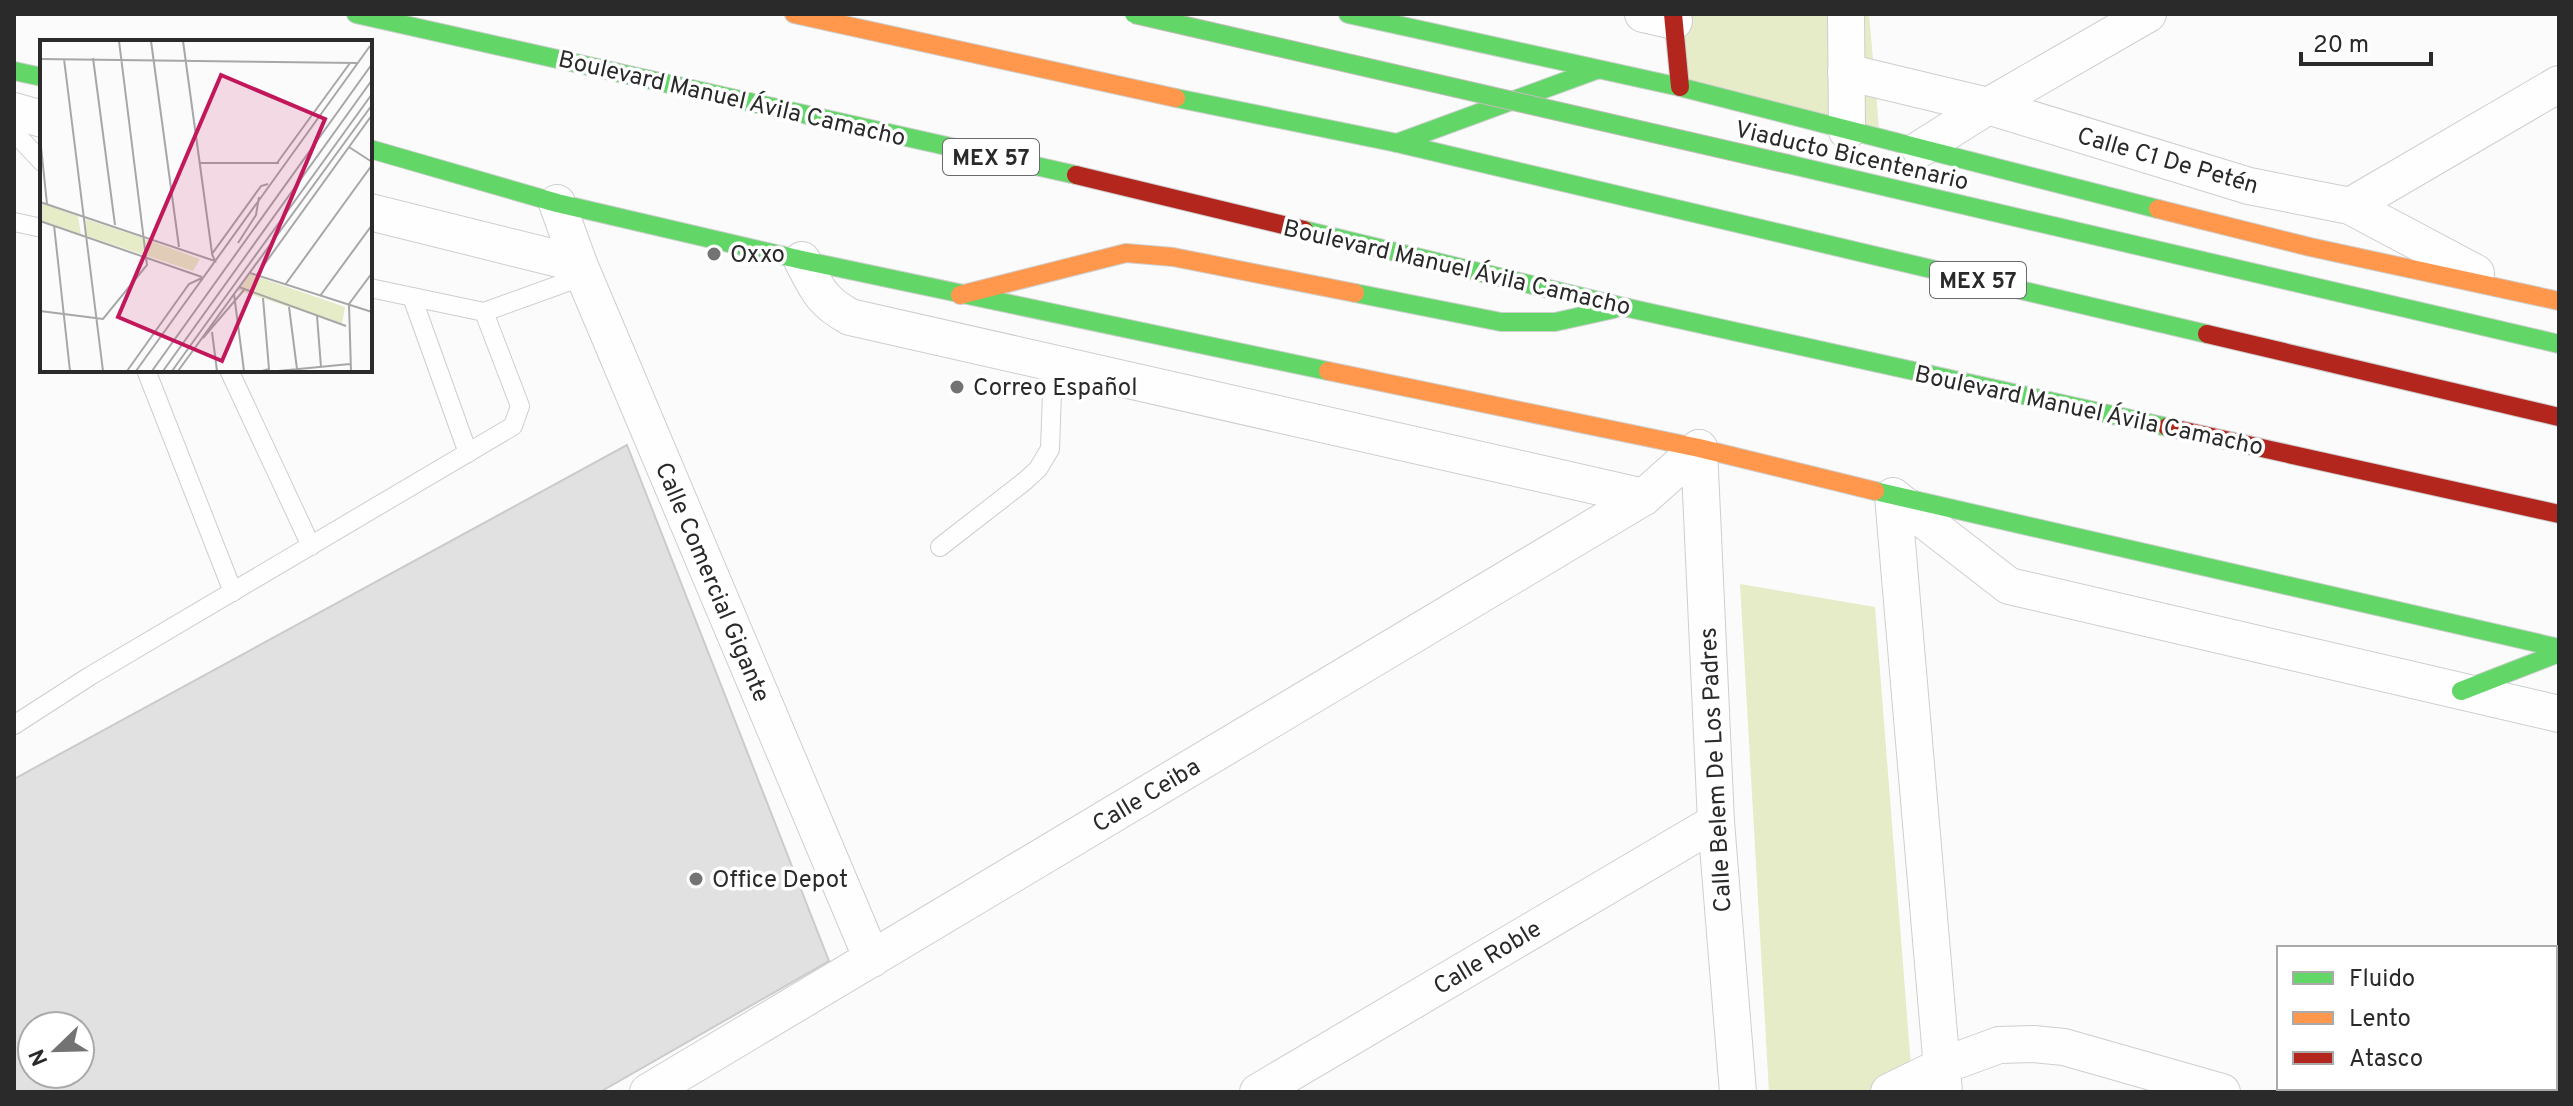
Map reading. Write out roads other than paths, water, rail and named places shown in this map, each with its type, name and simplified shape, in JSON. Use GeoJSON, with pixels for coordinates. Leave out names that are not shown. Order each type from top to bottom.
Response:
{"type":"FeatureCollection","features":[{"type":"Feature","properties":{"kind":"main road","name":"Boulevard Manuel Ávila Camacho"},"geometry":{"type":"LineString","coordinates":[[356,14],[1074,175],[1624,307],[2559,514]]}},
{"type":"Feature","properties":{"kind":"main road","name":"MEX 57"},"geometry":{"type":"LineString","coordinates":[[794,14],[1244,113],[1397,143],[2559,417]]}},
{"type":"Feature","properties":{"kind":"main road","name":"Viaducto Bicentenario"},"geometry":{"type":"LineString","coordinates":[[1134,14],[2559,344]]}},
{"type":"Feature","properties":{"kind":"main road"},"geometry":{"type":"LineString","coordinates":[[1348,14],[1680,87],[2310,247],[2559,301]]}},
{"type":"Feature","properties":{"kind":"main road"},"geometry":{"type":"LineString","coordinates":[[1664,16],[1680,87]]}},
{"type":"Feature","properties":{"kind":"main road"},"geometry":{"type":"LineString","coordinates":[[1397,143],[1596,70]]}},
{"type":"Feature","properties":{"kind":"main road"},"geometry":{"type":"LineString","coordinates":[[14,71],[40,77]]}},
{"type":"Feature","properties":{"kind":"main road"},"geometry":{"type":"LineString","coordinates":[[372,150],[557,203],[802,260],[1699,448],[2559,650]]}},
{"type":"Feature","properties":{"kind":"main road"},"geometry":{"type":"LineString","coordinates":[[960,295],[1126,253],[1173,257],[1501,322],[1555,322],[1624,307]]}},
{"type":"Feature","properties":{"kind":"main road"},"geometry":{"type":"LineString","coordinates":[[2461,691],[2559,650]]}},
{"type":"Feature","properties":{"kind":"street"},"geometry":{"type":"LineString","coordinates":[[1846,14],[1847,131]]}},
{"type":"Feature","properties":{"kind":"street"},"geometry":{"type":"LineString","coordinates":[[1920,149],[2148,14]]}},
{"type":"Feature","properties":{"kind":"street","name":"Calle C1 De Petén"},"geometry":{"type":"LineString","coordinates":[[1846,72],[1988,106],[2249,186],[2350,206],[2439,255],[2521,294]]}},
{"type":"Feature","properties":{"kind":"street"},"geometry":{"type":"LineString","coordinates":[[2350,206],[2559,84]]}},
{"type":"Feature","properties":{"kind":"street","name":"Calle Comercial Gigante"},"geometry":{"type":"LineString","coordinates":[[557,203],[582,270],[872,959]]}},
{"type":"Feature","properties":{"kind":"street"},"geometry":{"type":"LineString","coordinates":[[372,213],[582,270]]}},
{"type":"Feature","properties":{"kind":"street"},"geometry":{"type":"LineString","coordinates":[[802,260],[819,293],[832,307],[850,317],[1644,497]]}},
{"type":"Feature","properties":{"kind":"street","name":"Calle Ceiba"},"geometry":{"type":"LineString","coordinates":[[648,1092],[1644,497],[1699,448]]}},
{"type":"Feature","properties":{"kind":"street","name":"Calle Belem De Los Padres"},"geometry":{"type":"LineString","coordinates":[[1699,448],[1716,822],[1738,1092]]}},
{"type":"Feature","properties":{"kind":"street"},"geometry":{"type":"LineString","coordinates":[[1893,496],[2009,586],[2559,714]]}},
{"type":"Feature","properties":{"kind":"street"},"geometry":{"type":"LineString","coordinates":[[1893,496],[1943,1079]]}},
{"type":"Feature","properties":{"kind":"street","name":"Calle Roble"},"geometry":{"type":"LineString","coordinates":[[1258,1092],[1716,822]]}},
{"type":"Feature","properties":{"kind":"street"},"geometry":{"type":"LineString","coordinates":[[1889,1092],[1943,1079],[1999,1045],[2033,1044],[2064,1047],[2222,1092]]}},
{"type":"Feature","properties":{"kind":"lane"},"geometry":{"type":"LineString","coordinates":[[28,121],[40,156]]}},
{"type":"Feature","properties":{"kind":"lane"},"geometry":{"type":"LineString","coordinates":[[14,222],[40,228]]}},
{"type":"Feature","properties":{"kind":"lane"},"geometry":{"type":"LineString","coordinates":[[372,288],[484,312],[582,270]]}},
{"type":"Feature","properties":{"kind":"lane"},"geometry":{"type":"LineString","coordinates":[[412,297],[468,453]]}},
{"type":"Feature","properties":{"kind":"lane"},"geometry":{"type":"LineString","coordinates":[[14,725],[90,676],[513,426],[520,406],[484,312]]}},
{"type":"Feature","properties":{"kind":"lane"},"geometry":{"type":"LineString","coordinates":[[940,547],[1038,469],[1050,449],[1053,363]]}},
{"type":"Feature","properties":{"kind":"lane"},"geometry":{"type":"LineString","coordinates":[[147,372],[233,592]]}},
{"type":"Feature","properties":{"kind":"lane"},"geometry":{"type":"LineString","coordinates":[[230,372],[311,546]]}},
{"type":"Feature","properties":{"kind":"place","name":"Oxxo"},"geometry":{"type":"Point","coordinates":[714,254]}},
{"type":"Feature","properties":{"kind":"place","name":"Correo Español"},"geometry":{"type":"Point","coordinates":[957,387]}},
{"type":"Feature","properties":{"kind":"place","name":"Office Depot"},"geometry":{"type":"Point","coordinates":[696,879]}}]}
